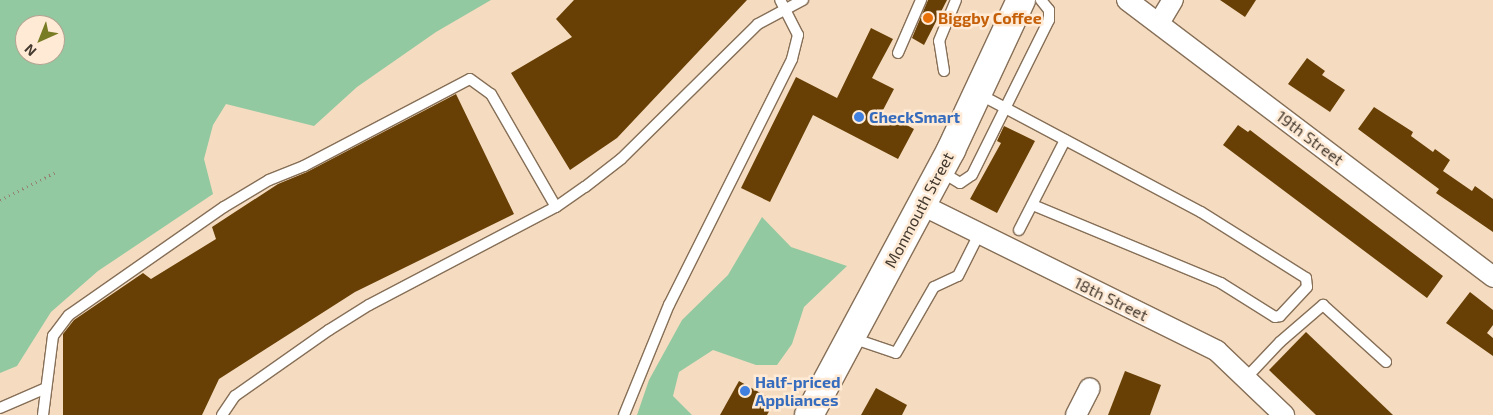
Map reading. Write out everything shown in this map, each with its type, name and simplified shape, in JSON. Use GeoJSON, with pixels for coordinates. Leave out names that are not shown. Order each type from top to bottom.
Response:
{"type":"FeatureCollection","features":[{"type":"Feature","properties":{"kind":"main road","name":"Monmouth Street"},"geometry":{"type":"LineString","coordinates":[[809,415],[940,171],[1021,0]]}},
{"type":"Feature","properties":{"kind":"street","name":"19th Street"},"geometry":{"type":"LineString","coordinates":[[1127,0],[1493,277]]}},
{"type":"Feature","properties":{"kind":"street"},"geometry":{"type":"LineString","coordinates":[[1159,23],[1174,0]]}},
{"type":"Feature","properties":{"kind":"street","name":"18th Street"},"geometry":{"type":"LineString","coordinates":[[922,205],[1217,351],[1284,415]]}},
{"type":"Feature","properties":{"kind":"street"},"geometry":{"type":"LineString","coordinates":[[1076,415],[1090,388]]}},
{"type":"Feature","properties":{"kind":"lane"},"geometry":{"type":"LineString","coordinates":[[624,415],[669,304],[792,59],[798,35],[787,9],[780,0]]}},
{"type":"Feature","properties":{"kind":"lane"},"geometry":{"type":"LineString","coordinates":[[222,415],[235,396],[369,305],[556,207],[621,159],[758,24],[803,0]]}},
{"type":"Feature","properties":{"kind":"lane"},"geometry":{"type":"LineString","coordinates":[[898,53],[921,0]]}},
{"type":"Feature","properties":{"kind":"lane"},"geometry":{"type":"LineString","coordinates":[[944,71],[939,41],[956,0]]}},
{"type":"Feature","properties":{"kind":"lane"},"geometry":{"type":"LineString","coordinates":[[940,171],[960,183],[967,181],[1050,20],[1048,10],[1041,0]]}},
{"type":"Feature","properties":{"kind":"lane"},"geometry":{"type":"LineString","coordinates":[[43,415],[53,336],[73,312],[224,207],[269,180],[304,166],[470,78],[491,94],[556,207]]}},
{"type":"Feature","properties":{"kind":"lane"},"geometry":{"type":"LineString","coordinates":[[977,93],[1201,212],[1306,278],[1307,287],[1280,316],[1275,317],[1220,283],[1032,205]]}},
{"type":"Feature","properties":{"kind":"lane"},"geometry":{"type":"LineString","coordinates":[[1019,230],[1065,140]]}},
{"type":"Feature","properties":{"kind":"lane"},"geometry":{"type":"LineString","coordinates":[[851,338],[896,353],[934,287],[958,276],[979,234]]}},
{"type":"Feature","properties":{"kind":"lane"},"geometry":{"type":"LineString","coordinates":[[1246,378],[1280,342],[1322,305],[1386,362]]}},
{"type":"Feature","properties":{"kind":"lane"},"geometry":{"type":"LineString","coordinates":[[0,408],[46,388]]}},
{"type":"Feature","properties":{"kind":"path"},"geometry":{"type":"LineString","coordinates":[[0,200],[56,172]]}},
{"type":"Feature","properties":{"kind":"green space"},"geometry":{"type":"Polygon","coordinates":[[[0,0],[491,0],[436,32],[357,87],[314,126],[226,104],[213,125],[204,159],[213,194],[98,271],[51,312],[17,366],[0,373],[0,0]]]}},
{"type":"Feature","properties":{"kind":"green space"},"geometry":{"type":"Polygon","coordinates":[[[762,217],[791,247],[847,266],[804,307],[792,344],[777,365],[756,365],[713,350],[679,372],[673,396],[692,415],[637,415],[649,380],[682,320],[728,275],[762,217]]]}},
{"type":"Feature","properties":{"kind":"building"},"geometry":{"type":"Polygon","coordinates":[[[574,0],[747,0],[617,138],[570,170],[511,73],[572,37],[556,19],[574,0]]]}},
{"type":"Feature","properties":{"kind":"building","name":"Biggby Coffee"},"geometry":{"type":"Polygon","coordinates":[[[928,0],[947,0],[924,45],[912,38],[928,0]]]}},
{"type":"Feature","properties":{"kind":"building"},"geometry":{"type":"Polygon","coordinates":[[[1220,0],[1256,0],[1245,17],[1220,0]]]}},
{"type":"Feature","properties":{"kind":"building"},"geometry":{"type":"Polygon","coordinates":[[[871,28],[893,39],[872,78],[894,89],[882,112],[914,129],[898,159],[813,115],[770,202],[741,188],[796,77],[837,98],[871,28]]]}},
{"type":"Feature","properties":{"kind":"building"},"geometry":{"type":"Polygon","coordinates":[[[1307,58],[1325,71],[1322,75],[1345,90],[1330,112],[1288,84],[1307,58]]]}},
{"type":"Feature","properties":{"kind":"building"},"geometry":{"type":"Polygon","coordinates":[[[456,94],[514,214],[355,292],[219,379],[202,415],[63,415],[63,334],[74,320],[143,273],[151,279],[216,239],[212,227],[278,184],[307,172],[456,94]]]}},
{"type":"Feature","properties":{"kind":"building"},"geometry":{"type":"Polygon","coordinates":[[[1374,107],[1413,132],[1411,136],[1433,152],[1435,149],[1450,160],[1443,171],[1472,191],[1475,186],[1493,199],[1493,232],[1436,193],[1439,189],[1358,129],[1374,107]]]}},
{"type":"Feature","properties":{"kind":"building"},"geometry":{"type":"Polygon","coordinates":[[[1238,125],[1248,132],[1250,130],[1443,276],[1427,298],[1223,145],[1238,125]]]}},
{"type":"Feature","properties":{"kind":"building"},"geometry":{"type":"Polygon","coordinates":[[[1004,126],[1035,141],[997,213],[970,199],[1001,143],[997,141],[1004,126]]]}},
{"type":"Feature","properties":{"kind":"building"},"geometry":{"type":"Polygon","coordinates":[[[1470,292],[1493,310],[1493,325],[1487,333],[1493,338],[1493,356],[1446,323],[1470,292]]]}},
{"type":"Feature","properties":{"kind":"building"},"geometry":{"type":"Polygon","coordinates":[[[1306,332],[1393,415],[1316,415],[1269,370],[1306,332]]]}},
{"type":"Feature","properties":{"kind":"building"},"geometry":{"type":"Polygon","coordinates":[[[1125,371],[1161,385],[1150,415],[1108,415],[1125,371]]]}},
{"type":"Feature","properties":{"kind":"building","name":"Half-priced Appliances"},"geometry":{"type":"Polygon","coordinates":[[[739,381],[775,401],[767,415],[720,415],[739,381]]]}},
{"type":"Feature","properties":{"kind":"building"},"geometry":{"type":"Polygon","coordinates":[[[876,388],[907,405],[902,415],[861,415],[876,388]]]}},
{"type":"Feature","properties":{"kind":"place","name":"Biggby Coffee"},"geometry":{"type":"Point","coordinates":[928,18]}},
{"type":"Feature","properties":{"kind":"place","name":"CheckSmart"},"geometry":{"type":"Point","coordinates":[859,117]}},
{"type":"Feature","properties":{"kind":"place","name":"Half-priced Appliances"},"geometry":{"type":"Point","coordinates":[745,391]}}]}
